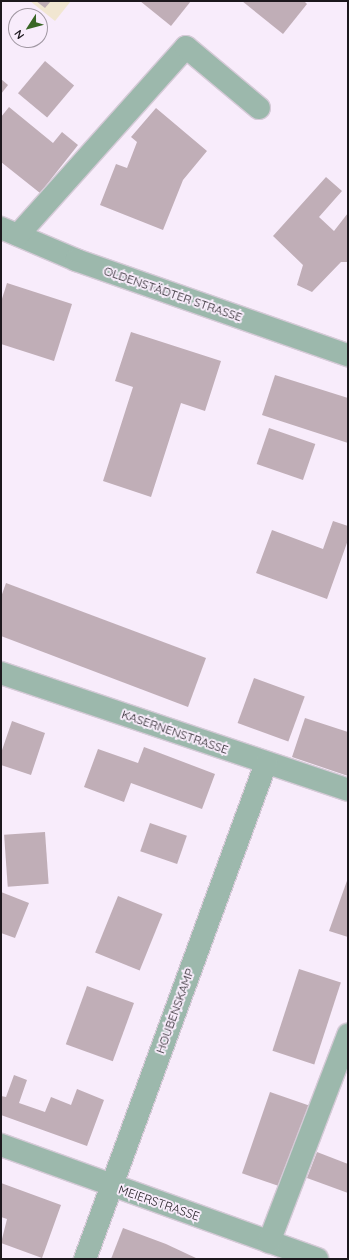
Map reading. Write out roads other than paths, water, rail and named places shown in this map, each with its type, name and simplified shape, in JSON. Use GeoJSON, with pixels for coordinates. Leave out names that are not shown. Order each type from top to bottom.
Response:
{"type":"FeatureCollection","features":[{"type":"Feature","properties":{"kind":"street"},"geometry":{"type":"LineString","coordinates":[[9,232],[186,47],[259,108]]}},
{"type":"Feature","properties":{"kind":"street","name":"OLDENSTÄDTER STRASSE"},"geometry":{"type":"LineString","coordinates":[[9,232],[76,260],[348,355]]}},
{"type":"Feature","properties":{"kind":"street","name":"KASERNENSTRASSE"},"geometry":{"type":"LineString","coordinates":[[1,673],[348,790]]}},
{"type":"Feature","properties":{"kind":"street","name":"HOUBENSKAMP"},"geometry":{"type":"LineString","coordinates":[[85,1259],[266,763]]}},
{"type":"Feature","properties":{"kind":"street"},"geometry":{"type":"LineString","coordinates":[[269,1242],[348,1035]]}},
{"type":"Feature","properties":{"kind":"street","name":"MEIERSTRASSE"},"geometry":{"type":"LineString","coordinates":[[1,1145],[111,1186],[317,1259]]}}]}
